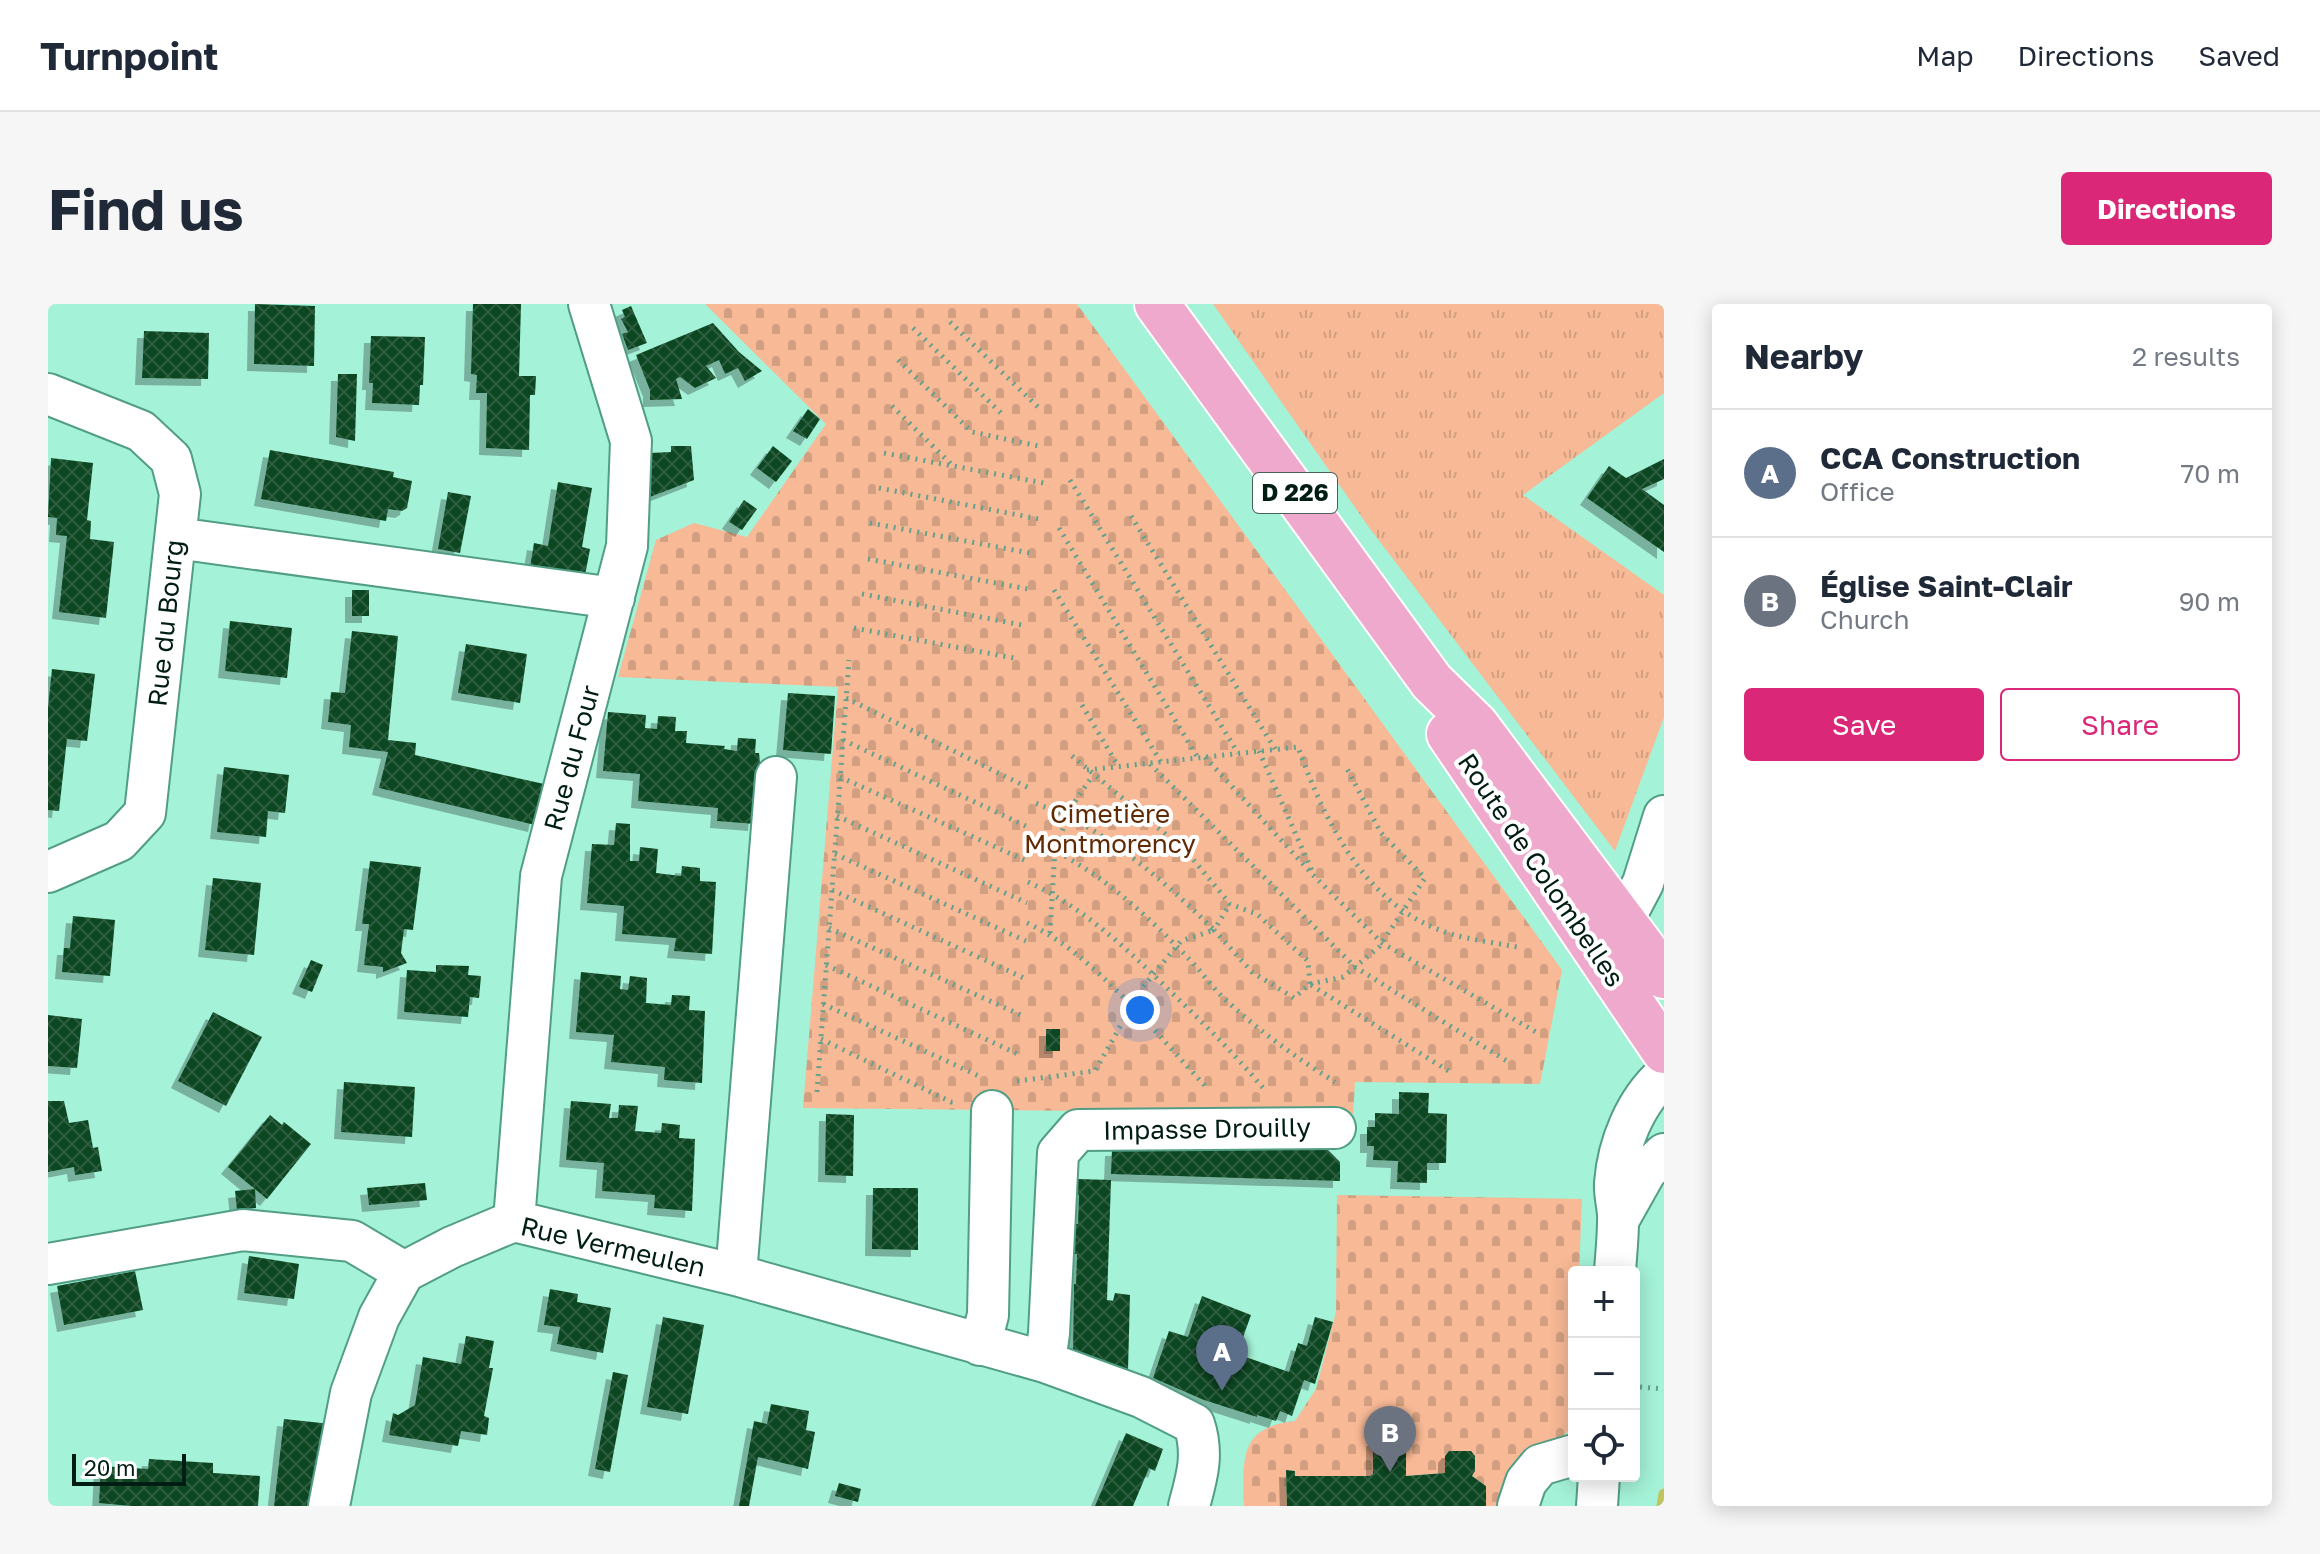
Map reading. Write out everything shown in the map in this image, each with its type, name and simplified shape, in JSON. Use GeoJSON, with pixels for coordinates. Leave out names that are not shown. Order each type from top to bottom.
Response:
{"type":"FeatureCollection","features":[{"type":"Feature","properties":{"kind":"main road","name":"Route de Colombelles"},"geometry":{"type":"LineString","coordinates":[[1157,304],[1432,682],[1449,733],[1608,936],[1664,1051]]}},
{"type":"Feature","properties":{"kind":"main road","name":"Route de Colombelles"},"geometry":{"type":"LineString","coordinates":[[1608,936],[1664,976]]}},
{"type":"Feature","properties":{"kind":"street","name":"Rue du Four"},"geometry":{"type":"LineString","coordinates":[[514,1221],[541,876],[627,546],[631,441],[589,304]]}},
{"type":"Feature","properties":{"kind":"street","name":"Rue du Bourg"},"geometry":{"type":"LineString","coordinates":[[48,394],[141,431],[171,459],[180,494],[145,813],[119,841],[48,872]]}},
{"type":"Feature","properties":{"kind":"street"},"geometry":{"type":"LineString","coordinates":[[176,538],[614,598]]}},
{"type":"Feature","properties":{"kind":"street"},"geometry":{"type":"LineString","coordinates":[[736,1275],[776,777]]}},
{"type":"Feature","properties":{"kind":"street"},"geometry":{"type":"LineString","coordinates":[[1608,936],[1643,883],[1664,816]]}},
{"type":"Feature","properties":{"kind":"street"},"geometry":{"type":"LineString","coordinates":[[1615,1266],[1619,1219],[1615,1185],[1621,1150],[1634,1115],[1652,1087],[1664,1076]]}},
{"type":"Feature","properties":{"kind":"street"},"geometry":{"type":"LineString","coordinates":[[980,1345],[988,1315],[989,1094]]}},
{"type":"Feature","properties":{"kind":"street","name":"Impasse Drouilly"},"geometry":{"type":"LineString","coordinates":[[1045,1362],[1058,1153],[1078,1130],[1335,1128]]}},
{"type":"Feature","properties":{"kind":"street"},"geometry":{"type":"LineString","coordinates":[[1619,1219],[1646,1171],[1664,1154]]}},
{"type":"Feature","properties":{"kind":"street","name":"Rue Vermeulen"},"geometry":{"type":"LineString","coordinates":[[404,1272],[452,1247],[514,1221],[736,1275],[1045,1362],[1141,1397],[1194,1424],[1200,1443],[1197,1477],[1189,1506]]}},
{"type":"Feature","properties":{"kind":"street"},"geometry":{"type":"LineString","coordinates":[[48,1264],[243,1230],[352,1241],[404,1272],[379,1317],[351,1393],[329,1506]]}},
{"type":"Feature","properties":{"kind":"street"},"geometry":{"type":"LineString","coordinates":[[1518,1506],[1526,1482],[1540,1465],[1568,1457]]}},
{"type":"Feature","properties":{"kind":"street"},"geometry":{"type":"LineString","coordinates":[[1597,1506],[1599,1482]]}},
{"type":"Feature","properties":{"kind":"path"},"geometry":{"type":"LineString","coordinates":[[950,322],[1038,407]]}},
{"type":"Feature","properties":{"kind":"path"},"geometry":{"type":"LineString","coordinates":[[913,328],[1003,415]]}},
{"type":"Feature","properties":{"kind":"path"},"geometry":{"type":"LineString","coordinates":[[898,360],[972,432],[1039,446]]}},
{"type":"Feature","properties":{"kind":"path"},"geometry":{"type":"LineString","coordinates":[[892,406],[954,467]]}},
{"type":"Feature","properties":{"kind":"path"},"geometry":{"type":"LineString","coordinates":[[884,453],[1049,484]]}},
{"type":"Feature","properties":{"kind":"path"},"geometry":{"type":"LineString","coordinates":[[1070,480],[1238,753]]}},
{"type":"Feature","properties":{"kind":"path"},"geometry":{"type":"LineString","coordinates":[[879,488],[1044,520]]}},
{"type":"Feature","properties":{"kind":"path"},"geometry":{"type":"LineString","coordinates":[[1131,516],[1275,749]]}},
{"type":"Feature","properties":{"kind":"path"},"geometry":{"type":"LineString","coordinates":[[870,523],[1035,554]]}},
{"type":"Feature","properties":{"kind":"path"},"geometry":{"type":"LineString","coordinates":[[1059,528],[1202,757],[1315,877],[1382,943],[1536,1032]]}},
{"type":"Feature","properties":{"kind":"path"},"geometry":{"type":"LineString","coordinates":[[868,559],[1033,590]]}},
{"type":"Feature","properties":{"kind":"path"},"geometry":{"type":"LineString","coordinates":[[1054,590],[1161,762]]}},
{"type":"Feature","properties":{"kind":"path"},"geometry":{"type":"LineString","coordinates":[[862,594],[1027,626]]}},
{"type":"Feature","properties":{"kind":"path"},"geometry":{"type":"LineString","coordinates":[[854,628],[1019,659]]}},
{"type":"Feature","properties":{"kind":"path"},"geometry":{"type":"LineString","coordinates":[[817,1092],[849,660]]}},
{"type":"Feature","properties":{"kind":"path"},"geometry":{"type":"LineString","coordinates":[[846,698],[1031,789]]}},
{"type":"Feature","properties":{"kind":"path"},"geometry":{"type":"LineString","coordinates":[[1082,705],[1118,767]]}},
{"type":"Feature","properties":{"kind":"path"},"geometry":{"type":"LineString","coordinates":[[843,740],[1030,828]]}},
{"type":"Feature","properties":{"kind":"path"},"geometry":{"type":"LineString","coordinates":[[1087,770],[1298,747],[1324,811],[1354,864],[1387,900],[1450,933],[1517,947]]}},
{"type":"Feature","properties":{"kind":"path"},"geometry":{"type":"LineString","coordinates":[[1259,751],[1315,877]]}},
{"type":"Feature","properties":{"kind":"path"},"geometry":{"type":"LineString","coordinates":[[1072,756],[1187,852],[1230,904],[1257,914],[1308,961],[1310,984]]}},
{"type":"Feature","properties":{"kind":"path"},"geometry":{"type":"LineString","coordinates":[[1149,763],[1355,967],[1510,1063]]}},
{"type":"Feature","properties":{"kind":"path"},"geometry":{"type":"LineString","coordinates":[[1031,801],[1067,817],[1118,849],[1183,898],[1252,972],[1294,998],[1310,984],[1343,977],[1382,943],[1425,878],[1381,833],[1345,765]]}},
{"type":"Feature","properties":{"kind":"path"},"geometry":{"type":"LineString","coordinates":[[1050,933],[1055,849],[1067,817],[1093,775]]}},
{"type":"Feature","properties":{"kind":"path"},"geometry":{"type":"LineString","coordinates":[[840,777],[1029,862]]}},
{"type":"Feature","properties":{"kind":"path"},"geometry":{"type":"LineString","coordinates":[[837,816],[1027,903]]}},
{"type":"Feature","properties":{"kind":"path"},"geometry":{"type":"LineString","coordinates":[[1029,839],[1055,849],[1107,883],[1177,947],[1225,1000],[1288,1052],[1335,1082]]}},
{"type":"Feature","properties":{"kind":"path"},"geometry":{"type":"LineString","coordinates":[[835,854],[1026,941]]}},
{"type":"Feature","properties":{"kind":"path"},"geometry":{"type":"LineString","coordinates":[[1028,882],[1051,893],[1102,928],[1231,1050],[1267,1093]]}},
{"type":"Feature","properties":{"kind":"path"},"geometry":{"type":"LineString","coordinates":[[832,890],[1024,978]]}},
{"type":"Feature","properties":{"kind":"path"},"geometry":{"type":"LineString","coordinates":[[821,1039],[951,1102],[1095,1071],[1130,1007],[1153,974],[1181,941],[1214,930],[1230,904]]}},
{"type":"Feature","properties":{"kind":"path"},"geometry":{"type":"LineString","coordinates":[[1027,923],[1050,933],[1106,982],[1211,1092]]}},
{"type":"Feature","properties":{"kind":"path"},"geometry":{"type":"LineString","coordinates":[[829,928],[1023,1016]]}},
{"type":"Feature","properties":{"kind":"path"},"geometry":{"type":"LineString","coordinates":[[826,965],[1022,1056]]}},
{"type":"Feature","properties":{"kind":"path"},"geometry":{"type":"LineString","coordinates":[[1310,984],[1450,1072]]}},
{"type":"Feature","properties":{"kind":"path"},"geometry":{"type":"LineString","coordinates":[[823,1004],[989,1094]]}},
{"type":"Feature","properties":{"kind":"path"},"geometry":{"type":"LineString","coordinates":[[1640,1387],[1664,1389]]}},
{"type":"Feature","properties":{"kind":"green space","name":"Cimetière Montmorency"},"geometry":{"type":"Polygon","coordinates":[[[705,304],[1077,304],[1562,970],[1540,1084],[1355,1082],[1353,1114],[803,1108],[838,687],[618,677],[656,540],[694,523],[747,537],[826,424],[705,304]]]}},
{"type":"Feature","properties":{"kind":"green space"},"geometry":{"type":"Polygon","coordinates":[[[1213,304],[1664,304],[1664,393],[1523,495],[1664,595],[1664,717],[1615,851],[1368,526],[1213,304]]]}},
{"type":"Feature","properties":{"kind":"green space"},"geometry":{"type":"Polygon","coordinates":[[[1337,1195],[1582,1199],[1579,1266],[1568,1266],[1568,1431],[1559,1440],[1526,1452],[1501,1490],[1501,1506],[1486,1506],[1486,1486],[1472,1476],[1476,1464],[1471,1451],[1449,1451],[1445,1456],[1445,1473],[1406,1476],[1406,1439],[1373,1439],[1373,1474],[1370,1476],[1295,1476],[1295,1471],[1286,1470],[1287,1506],[1244,1506],[1248,1448],[1263,1430],[1295,1421],[1316,1389],[1336,1312],[1337,1195]]]}},
{"type":"Feature","properties":{"kind":"building"},"geometry":{"type":"Polygon","coordinates":[[[255,304],[315,306],[314,366],[254,364],[255,304]]]}},
{"type":"Feature","properties":{"kind":"building"},"geometry":{"type":"Polygon","coordinates":[[[473,304],[521,304],[519,376],[536,376],[535,395],[530,395],[529,450],[486,448],[487,393],[476,393],[477,375],[471,374],[473,304]]]}},
{"type":"Feature","properties":{"kind":"building"},"geometry":{"type":"Polygon","coordinates":[[[631,306],[647,343],[628,350],[622,334],[628,332],[621,319],[625,317],[622,310],[631,306]]]}},
{"type":"Feature","properties":{"kind":"building"},"geometry":{"type":"Polygon","coordinates":[[[713,323],[739,352],[762,371],[745,381],[738,368],[725,374],[719,360],[706,366],[716,378],[695,388],[680,377],[676,379],[682,399],[650,400],[650,390],[636,355],[713,323]]]}},
{"type":"Feature","properties":{"kind":"building"},"geometry":{"type":"Polygon","coordinates":[[[144,331],[209,333],[208,379],[142,378],[144,331]]]}},
{"type":"Feature","properties":{"kind":"building"},"geometry":{"type":"Polygon","coordinates":[[[371,336],[425,337],[419,405],[372,403],[373,383],[369,383],[371,336]]]}},
{"type":"Feature","properties":{"kind":"building"},"geometry":{"type":"Polygon","coordinates":[[[338,374],[357,374],[355,441],[336,437],[338,374]]]}},
{"type":"Feature","properties":{"kind":"building"},"geometry":{"type":"Polygon","coordinates":[[[808,409],[820,419],[807,439],[793,431],[808,409]]]}},
{"type":"Feature","properties":{"kind":"building"},"geometry":{"type":"Polygon","coordinates":[[[671,446],[691,446],[694,480],[650,497],[650,453],[671,452],[671,446]]]}},
{"type":"Feature","properties":{"kind":"building"},"geometry":{"type":"Polygon","coordinates":[[[773,446],[792,461],[776,482],[757,468],[773,446]]]}},
{"type":"Feature","properties":{"kind":"building"},"geometry":{"type":"Polygon","coordinates":[[[270,450],[394,472],[393,477],[412,481],[407,508],[402,511],[388,509],[386,521],[261,499],[270,450]]]}},
{"type":"Feature","properties":{"kind":"building"},"geometry":{"type":"Polygon","coordinates":[[[51,458],[93,463],[87,520],[91,521],[90,539],[114,542],[106,618],[59,612],[67,536],[56,535],[57,518],[48,517],[51,458]]]}},
{"type":"Feature","properties":{"kind":"building"},"geometry":{"type":"Polygon","coordinates":[[[1664,459],[1664,479],[1642,489],[1664,505],[1664,552],[1587,498],[1609,466],[1626,478],[1664,459]]]}},
{"type":"Feature","properties":{"kind":"building"},"geometry":{"type":"Polygon","coordinates":[[[558,482],[592,488],[582,547],[590,549],[584,581],[529,573],[534,543],[548,546],[558,482]]]}},
{"type":"Feature","properties":{"kind":"building"},"geometry":{"type":"Polygon","coordinates":[[[448,492],[471,496],[460,553],[438,549],[448,492]]]}},
{"type":"Feature","properties":{"kind":"building"},"geometry":{"type":"Polygon","coordinates":[[[744,500],[757,509],[742,530],[729,522],[744,500]]]}},
{"type":"Feature","properties":{"kind":"building"},"geometry":{"type":"Polygon","coordinates":[[[352,590],[369,590],[369,616],[352,616],[352,590]]]}},
{"type":"Feature","properties":{"kind":"building"},"geometry":{"type":"Polygon","coordinates":[[[230,621],[292,628],[287,678],[225,671],[230,621]]]}},
{"type":"Feature","properties":{"kind":"building"},"geometry":{"type":"Polygon","coordinates":[[[352,631],[398,636],[388,740],[416,743],[415,755],[544,784],[535,825],[379,788],[388,752],[349,747],[351,725],[328,722],[331,692],[345,693],[352,631]]]}},
{"type":"Feature","properties":{"kind":"building"},"geometry":{"type":"Polygon","coordinates":[[[466,644],[527,654],[520,703],[458,693],[466,644]]]}},
{"type":"Feature","properties":{"kind":"building"},"geometry":{"type":"Polygon","coordinates":[[[52,669],[95,674],[87,741],[67,739],[59,811],[48,810],[48,708],[52,669]]]}},
{"type":"Feature","properties":{"kind":"building"},"geometry":{"type":"Polygon","coordinates":[[[788,693],[835,696],[831,754],[783,750],[788,693]]]}},
{"type":"Feature","properties":{"kind":"building"},"geometry":{"type":"Polygon","coordinates":[[[608,712],[646,715],[645,728],[657,729],[658,716],[676,717],[675,731],[687,731],[686,743],[725,746],[724,749],[737,751],[738,738],[756,739],[755,753],[759,753],[760,763],[755,824],[717,821],[718,808],[638,801],[640,774],[603,771],[608,712]]]}},
{"type":"Feature","properties":{"kind":"building"},"geometry":{"type":"Polygon","coordinates":[[[224,767],[289,775],[285,813],[268,811],[266,837],[217,832],[224,767]]]}},
{"type":"Feature","properties":{"kind":"building"},"geometry":{"type":"Polygon","coordinates":[[[616,823],[630,824],[630,861],[639,861],[640,847],[658,849],[656,873],[681,876],[682,866],[700,868],[700,881],[716,882],[712,954],[674,951],[676,938],[622,934],[624,906],[587,903],[592,844],[614,845],[616,823]]]}},
{"type":"Feature","properties":{"kind":"building"},"geometry":{"type":"Polygon","coordinates":[[[370,861],[421,867],[413,930],[404,929],[401,953],[407,963],[383,972],[383,967],[364,965],[369,924],[362,924],[370,861]]]}},
{"type":"Feature","properties":{"kind":"building"},"geometry":{"type":"Polygon","coordinates":[[[213,878],[261,883],[254,955],[205,950],[213,878]]]}},
{"type":"Feature","properties":{"kind":"building"},"geometry":{"type":"Polygon","coordinates":[[[73,916],[115,920],[110,976],[62,972],[64,948],[70,948],[73,916]]]}},
{"type":"Feature","properties":{"kind":"building"},"geometry":{"type":"Polygon","coordinates":[[[311,960],[323,965],[312,992],[299,987],[311,960]]]}},
{"type":"Feature","properties":{"kind":"building"},"geometry":{"type":"Polygon","coordinates":[[[436,965],[469,966],[468,975],[481,976],[479,998],[470,997],[468,1017],[404,1012],[407,970],[436,972],[436,965]]]}},
{"type":"Feature","properties":{"kind":"building"},"geometry":{"type":"Polygon","coordinates":[[[581,972],[621,976],[620,989],[628,990],[630,976],[647,978],[646,1003],[671,1005],[672,995],[690,996],[689,1010],[705,1011],[702,1083],[664,1080],[665,1067],[611,1062],[614,1035],[576,1032],[581,972]]]}},
{"type":"Feature","properties":{"kind":"building"},"geometry":{"type":"Polygon","coordinates":[[[213,1012],[262,1037],[226,1106],[178,1081],[213,1012]]]}},
{"type":"Feature","properties":{"kind":"building"},"geometry":{"type":"Polygon","coordinates":[[[48,1015],[82,1019],[77,1068],[48,1066],[48,1015]]]}},
{"type":"Feature","properties":{"kind":"building"},"geometry":{"type":"Polygon","coordinates":[[[1046,1029],[1060,1029],[1060,1051],[1046,1051],[1046,1029]]]}},
{"type":"Feature","properties":{"kind":"building"},"geometry":{"type":"Polygon","coordinates":[[[344,1082],[415,1087],[412,1137],[341,1132],[344,1082]]]}},
{"type":"Feature","properties":{"kind":"building"},"geometry":{"type":"Polygon","coordinates":[[[1399,1092],[1429,1093],[1428,1113],[1447,1114],[1446,1163],[1427,1163],[1427,1183],[1397,1182],[1398,1161],[1373,1160],[1374,1146],[1367,1146],[1367,1127],[1375,1127],[1375,1113],[1399,1114],[1399,1092]]]}},
{"type":"Feature","properties":{"kind":"building"},"geometry":{"type":"Polygon","coordinates":[[[48,1101],[64,1101],[69,1123],[88,1120],[93,1148],[98,1147],[102,1171],[75,1175],[74,1167],[48,1172],[48,1101]]]}},
{"type":"Feature","properties":{"kind":"building"},"geometry":{"type":"Polygon","coordinates":[[[571,1101],[611,1104],[609,1118],[618,1118],[619,1105],[638,1106],[635,1131],[661,1133],[662,1123],[680,1125],[679,1138],[695,1139],[692,1211],[654,1208],[655,1195],[602,1191],[604,1163],[566,1160],[571,1101]]]}},
{"type":"Feature","properties":{"kind":"building"},"geometry":{"type":"Polygon","coordinates":[[[826,1114],[854,1115],[853,1176],[825,1175],[826,1114]]]}},
{"type":"Feature","properties":{"kind":"building"},"geometry":{"type":"Polygon","coordinates":[[[270,1115],[311,1144],[267,1199],[228,1167],[270,1115]]]}},
{"type":"Feature","properties":{"kind":"building"},"geometry":{"type":"Polygon","coordinates":[[[1322,1144],[1340,1162],[1340,1181],[1111,1174],[1112,1149],[1322,1144]]]}},
{"type":"Feature","properties":{"kind":"building"},"geometry":{"type":"Polygon","coordinates":[[[1077,1179],[1111,1180],[1107,1300],[1113,1301],[1115,1293],[1130,1295],[1128,1370],[1073,1352],[1077,1179]]]}},
{"type":"Feature","properties":{"kind":"building"},"geometry":{"type":"Polygon","coordinates":[[[425,1183],[427,1200],[369,1205],[367,1188],[425,1183]]]}},
{"type":"Feature","properties":{"kind":"building"},"geometry":{"type":"Polygon","coordinates":[[[873,1188],[918,1188],[918,1250],[872,1249],[873,1188]]]}},
{"type":"Feature","properties":{"kind":"building"},"geometry":{"type":"Polygon","coordinates":[[[255,1189],[256,1208],[237,1210],[235,1191],[255,1189]]]}},
{"type":"Feature","properties":{"kind":"building"},"geometry":{"type":"Polygon","coordinates":[[[249,1256],[299,1264],[294,1299],[244,1293],[249,1256]]]}},
{"type":"Feature","properties":{"kind":"building"},"geometry":{"type":"Polygon","coordinates":[[[135,1271],[143,1310],[64,1325],[57,1286],[135,1271]]]}},
{"type":"Feature","properties":{"kind":"building"},"geometry":{"type":"Polygon","coordinates":[[[550,1289],[578,1294],[577,1302],[611,1308],[603,1353],[557,1344],[560,1327],[544,1325],[550,1289]]]}},
{"type":"Feature","properties":{"kind":"building"},"geometry":{"type":"Polygon","coordinates":[[[1202,1296],[1251,1315],[1237,1354],[1289,1372],[1298,1343],[1307,1346],[1315,1317],[1333,1322],[1315,1384],[1304,1380],[1292,1416],[1280,1411],[1276,1421],[1257,1417],[1204,1400],[1153,1378],[1169,1331],[1188,1337],[1202,1296]]]}},
{"type":"Feature","properties":{"kind":"building"},"geometry":{"type":"Polygon","coordinates":[[[663,1317],[704,1325],[688,1414],[647,1407],[663,1317]]]}},
{"type":"Feature","properties":{"kind":"building"},"geometry":{"type":"Polygon","coordinates":[[[466,1336],[494,1341],[489,1368],[493,1368],[484,1416],[489,1418],[487,1435],[461,1431],[458,1446],[389,1435],[393,1413],[398,1415],[415,1405],[423,1357],[461,1364],[466,1336]]]}},
{"type":"Feature","properties":{"kind":"building"},"geometry":{"type":"Polygon","coordinates":[[[613,1372],[628,1375],[610,1472],[595,1469],[613,1372]]]}},
{"type":"Feature","properties":{"kind":"building"},"geometry":{"type":"Polygon","coordinates":[[[771,1404],[809,1411],[806,1430],[815,1432],[808,1469],[758,1457],[749,1506],[739,1506],[754,1421],[767,1424],[771,1404]]]}},
{"type":"Feature","properties":{"kind":"building"},"geometry":{"type":"Polygon","coordinates":[[[284,1419],[331,1424],[316,1506],[274,1506],[284,1419]]]}},
{"type":"Feature","properties":{"kind":"building"},"geometry":{"type":"Polygon","coordinates":[[[1126,1433],[1163,1449],[1155,1471],[1149,1468],[1133,1506],[1095,1506],[1126,1433]]]}},
{"type":"Feature","properties":{"kind":"building"},"geometry":{"type":"Polygon","coordinates":[[[1373,1439],[1406,1439],[1406,1476],[1445,1473],[1445,1456],[1449,1451],[1471,1451],[1475,1456],[1472,1476],[1486,1486],[1486,1506],[1287,1506],[1286,1470],[1295,1471],[1295,1476],[1370,1476],[1373,1474],[1373,1439]]]}},
{"type":"Feature","properties":{"kind":"building"},"geometry":{"type":"Polygon","coordinates":[[[149,1459],[213,1463],[213,1473],[260,1476],[258,1506],[99,1503],[101,1466],[148,1469],[149,1459]]]}},
{"type":"Feature","properties":{"kind":"building"},"geometry":{"type":"Polygon","coordinates":[[[839,1483],[861,1489],[858,1502],[835,1496],[839,1483]]]}},
{"type":"Feature","properties":{"kind":"waterway"},"geometry":{"type":"LineString","coordinates":[[1662,1506],[1664,1494]]}},
{"type":"Feature","properties":{"kind":"place","name":"CCA Construction"},"geometry":{"type":"Point","coordinates":[1222,1391]}},
{"type":"Feature","properties":{"kind":"place","name":"Église Saint-Clair"},"geometry":{"type":"Point","coordinates":[1390,1472]}}]}
